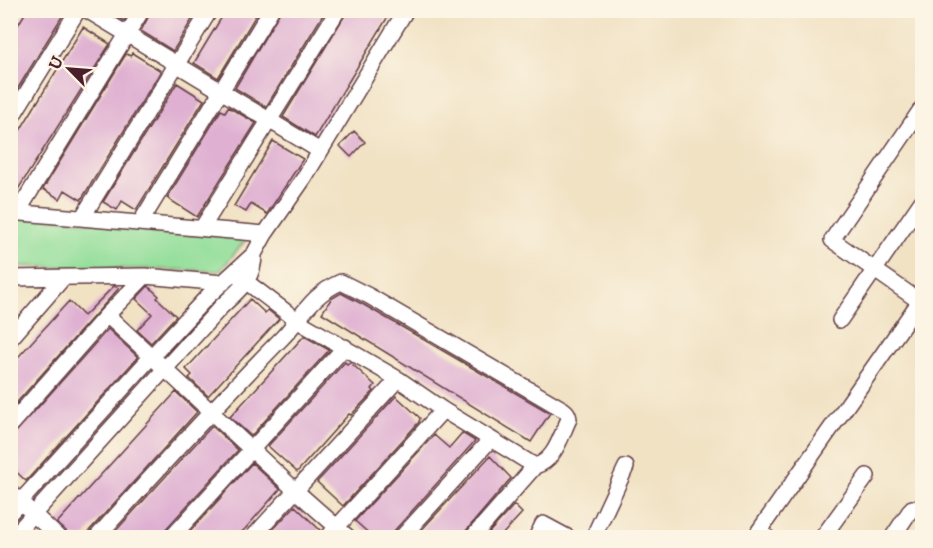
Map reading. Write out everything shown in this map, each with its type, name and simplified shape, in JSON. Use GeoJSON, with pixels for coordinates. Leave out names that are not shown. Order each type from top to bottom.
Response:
{"type":"FeatureCollection","features":[{"type":"Feature","properties":{"kind":"street"},"geometry":{"type":"LineString","coordinates":[[10,120],[78,10]]}},
{"type":"Feature","properties":{"kind":"street"},"geometry":{"type":"LineString","coordinates":[[87,10],[320,151]]}},
{"type":"Feature","properties":{"kind":"street"},"geometry":{"type":"LineString","coordinates":[[142,10],[14,212],[265,234]]}},
{"type":"Feature","properties":{"kind":"street"},"geometry":{"type":"LineString","coordinates":[[82,218],[210,10]]}},
{"type":"Feature","properties":{"kind":"street"},"geometry":{"type":"LineString","coordinates":[[140,223],[271,10]]}},
{"type":"Feature","properties":{"kind":"street"},"geometry":{"type":"LineString","coordinates":[[202,228],[338,10]]}},
{"type":"Feature","properties":{"kind":"street"},"geometry":{"type":"LineString","coordinates":[[10,513],[16,497],[208,296],[235,279],[252,272],[254,254],[265,234],[320,151],[406,10]]}},
{"type":"Feature","properties":{"kind":"street"},"geometry":{"type":"LineString","coordinates":[[768,537],[759,531],[921,302],[832,240],[922,108]]}},
{"type":"Feature","properties":{"kind":"street"},"geometry":{"type":"LineString","coordinates":[[840,320],[922,201]]}},
{"type":"Feature","properties":{"kind":"street"},"geometry":{"type":"LineString","coordinates":[[10,425],[107,315],[145,276]]}},
{"type":"Feature","properties":{"kind":"street"},"geometry":{"type":"LineString","coordinates":[[10,278],[145,276],[235,279],[298,321],[398,379],[443,410],[535,466]]}},
{"type":"Feature","properties":{"kind":"street"},"geometry":{"type":"LineString","coordinates":[[10,339],[63,278]]}},
{"type":"Feature","properties":{"kind":"street"},"geometry":{"type":"LineString","coordinates":[[12,537],[220,308],[235,279]]}},
{"type":"Feature","properties":{"kind":"street"},"geometry":{"type":"LineString","coordinates":[[96,537],[210,411],[298,321],[313,299],[327,288],[343,282],[565,410],[568,419],[550,458],[543,464],[535,466],[472,537]]}},
{"type":"Feature","properties":{"kind":"street"},"geometry":{"type":"LineString","coordinates":[[208,296],[220,308]]}},
{"type":"Feature","properties":{"kind":"street"},"geometry":{"type":"LineString","coordinates":[[107,315],[296,491],[332,532],[349,537]]}},
{"type":"Feature","properties":{"kind":"street"},"geometry":{"type":"LineString","coordinates":[[171,537],[345,347]]}},
{"type":"Feature","properties":{"kind":"street"},"geometry":{"type":"LineString","coordinates":[[252,537],[398,379]]}},
{"type":"Feature","properties":{"kind":"street"},"geometry":{"type":"LineString","coordinates":[[332,532],[443,410]]}},
{"type":"Feature","properties":{"kind":"street"},"geometry":{"type":"LineString","coordinates":[[401,537],[491,439]]}},
{"type":"Feature","properties":{"kind":"street"},"geometry":{"type":"LineString","coordinates":[[593,537],[626,468]]}},
{"type":"Feature","properties":{"kind":"street"},"geometry":{"type":"LineString","coordinates":[[822,537],[867,476]]}},
{"type":"Feature","properties":{"kind":"street"},"geometry":{"type":"LineString","coordinates":[[16,497],[59,537]]}},
{"type":"Feature","properties":{"kind":"street"},"geometry":{"type":"LineString","coordinates":[[892,537],[912,508]]}},
{"type":"Feature","properties":{"kind":"street"},"geometry":{"type":"LineString","coordinates":[[536,537],[543,524],[569,537]]}},
{"type":"Feature","properties":{"kind":"green space"},"geometry":{"type":"Polygon","coordinates":[[[11,214],[248,237],[220,271],[11,266],[11,214]]]}},
{"type":"Feature","properties":{"kind":"building"},"geometry":{"type":"Polygon","coordinates":[[[27,10],[66,10],[10,101],[10,38],[27,10]]]}},
{"type":"Feature","properties":{"kind":"building"},"geometry":{"type":"Polygon","coordinates":[[[107,10],[130,10],[124,21],[107,10]]]}},
{"type":"Feature","properties":{"kind":"building"},"geometry":{"type":"Polygon","coordinates":[[[152,10],[198,10],[173,51],[141,31],[152,10]]]}},
{"type":"Feature","properties":{"kind":"building"},"geometry":{"type":"Polygon","coordinates":[[[226,10],[259,10],[218,78],[194,63],[226,10]]]}},
{"type":"Feature","properties":{"kind":"building"},"geometry":{"type":"Polygon","coordinates":[[[281,10],[326,10],[266,107],[235,88],[281,10]]]}},
{"type":"Feature","properties":{"kind":"building"},"geometry":{"type":"Polygon","coordinates":[[[348,10],[392,10],[315,137],[283,117],[348,10]]]}},
{"type":"Feature","properties":{"kind":"building"},"geometry":{"type":"Polygon","coordinates":[[[83,27],[110,44],[10,202],[10,187],[14,174],[10,172],[10,147],[83,27]]]}},
{"type":"Feature","properties":{"kind":"building"},"geometry":{"type":"Polygon","coordinates":[[[132,53],[161,71],[81,200],[65,190],[60,199],[43,189],[126,54],[131,56],[132,53]]]}},
{"type":"Feature","properties":{"kind":"building"},"geometry":{"type":"Polygon","coordinates":[[[177,83],[204,100],[136,210],[122,201],[117,210],[103,202],[177,83]]]}},
{"type":"Feature","properties":{"kind":"building"},"geometry":{"type":"Polygon","coordinates":[[[228,107],[256,123],[197,217],[167,198],[221,110],[225,112],[228,107]]]}},
{"type":"Feature","properties":{"kind":"building"},"geometry":{"type":"Polygon","coordinates":[[[354,131],[365,142],[351,157],[340,146],[354,131]]]}},
{"type":"Feature","properties":{"kind":"building"},"geometry":{"type":"Polygon","coordinates":[[[273,141],[303,159],[267,214],[251,204],[246,212],[234,206],[273,141]]]}},
{"type":"Feature","properties":{"kind":"building"},"geometry":{"type":"Polygon","coordinates":[[[114,286],[119,288],[10,410],[10,366],[69,301],[84,316],[114,286]]]}},
{"type":"Feature","properties":{"kind":"building"},"geometry":{"type":"Polygon","coordinates":[[[148,286],[176,316],[151,343],[137,330],[152,314],[136,299],[148,286]]]}},
{"type":"Feature","properties":{"kind":"building"},"geometry":{"type":"Polygon","coordinates":[[[341,293],[550,413],[531,442],[322,313],[331,299],[341,293]]]}},
{"type":"Feature","properties":{"kind":"building"},"geometry":{"type":"Polygon","coordinates":[[[250,299],[265,313],[268,310],[279,319],[208,396],[189,378],[192,375],[186,369],[250,299]]]}},
{"type":"Feature","properties":{"kind":"building"},"geometry":{"type":"Polygon","coordinates":[[[108,329],[138,357],[26,481],[10,466],[10,434],[17,431],[108,329]]]}},
{"type":"Feature","properties":{"kind":"building"},"geometry":{"type":"Polygon","coordinates":[[[304,336],[329,350],[251,436],[230,417],[304,336]]]}},
{"type":"Feature","properties":{"kind":"building"},"geometry":{"type":"Polygon","coordinates":[[[345,362],[347,364],[350,362],[375,385],[372,389],[374,391],[351,415],[349,414],[297,472],[268,446],[345,362]]]}},
{"type":"Feature","properties":{"kind":"building"},"geometry":{"type":"Polygon","coordinates":[[[176,392],[197,412],[86,537],[68,537],[66,531],[57,523],[176,392]]]}},
{"type":"Feature","properties":{"kind":"building"},"geometry":{"type":"Polygon","coordinates":[[[396,396],[420,418],[419,422],[343,506],[317,482],[396,396]]]}},
{"type":"Feature","properties":{"kind":"building"},"geometry":{"type":"Polygon","coordinates":[[[212,426],[238,450],[161,537],[110,537],[212,426]]]}},
{"type":"Feature","properties":{"kind":"building"},"geometry":{"type":"Polygon","coordinates":[[[462,433],[475,441],[391,537],[373,537],[355,521],[434,435],[449,448],[462,433]]]}},
{"type":"Feature","properties":{"kind":"building"},"geometry":{"type":"Polygon","coordinates":[[[490,456],[511,478],[462,537],[415,537],[490,456]]]}},
{"type":"Feature","properties":{"kind":"building"},"geometry":{"type":"Polygon","coordinates":[[[252,463],[280,489],[245,529],[236,537],[185,537],[252,463]]]}},
{"type":"Feature","properties":{"kind":"building"},"geometry":{"type":"Polygon","coordinates":[[[514,505],[522,513],[500,537],[485,537],[514,505]]]}},
{"type":"Feature","properties":{"kind":"building"},"geometry":{"type":"Polygon","coordinates":[[[295,506],[320,530],[313,537],[266,537],[295,506]]]}}]}
